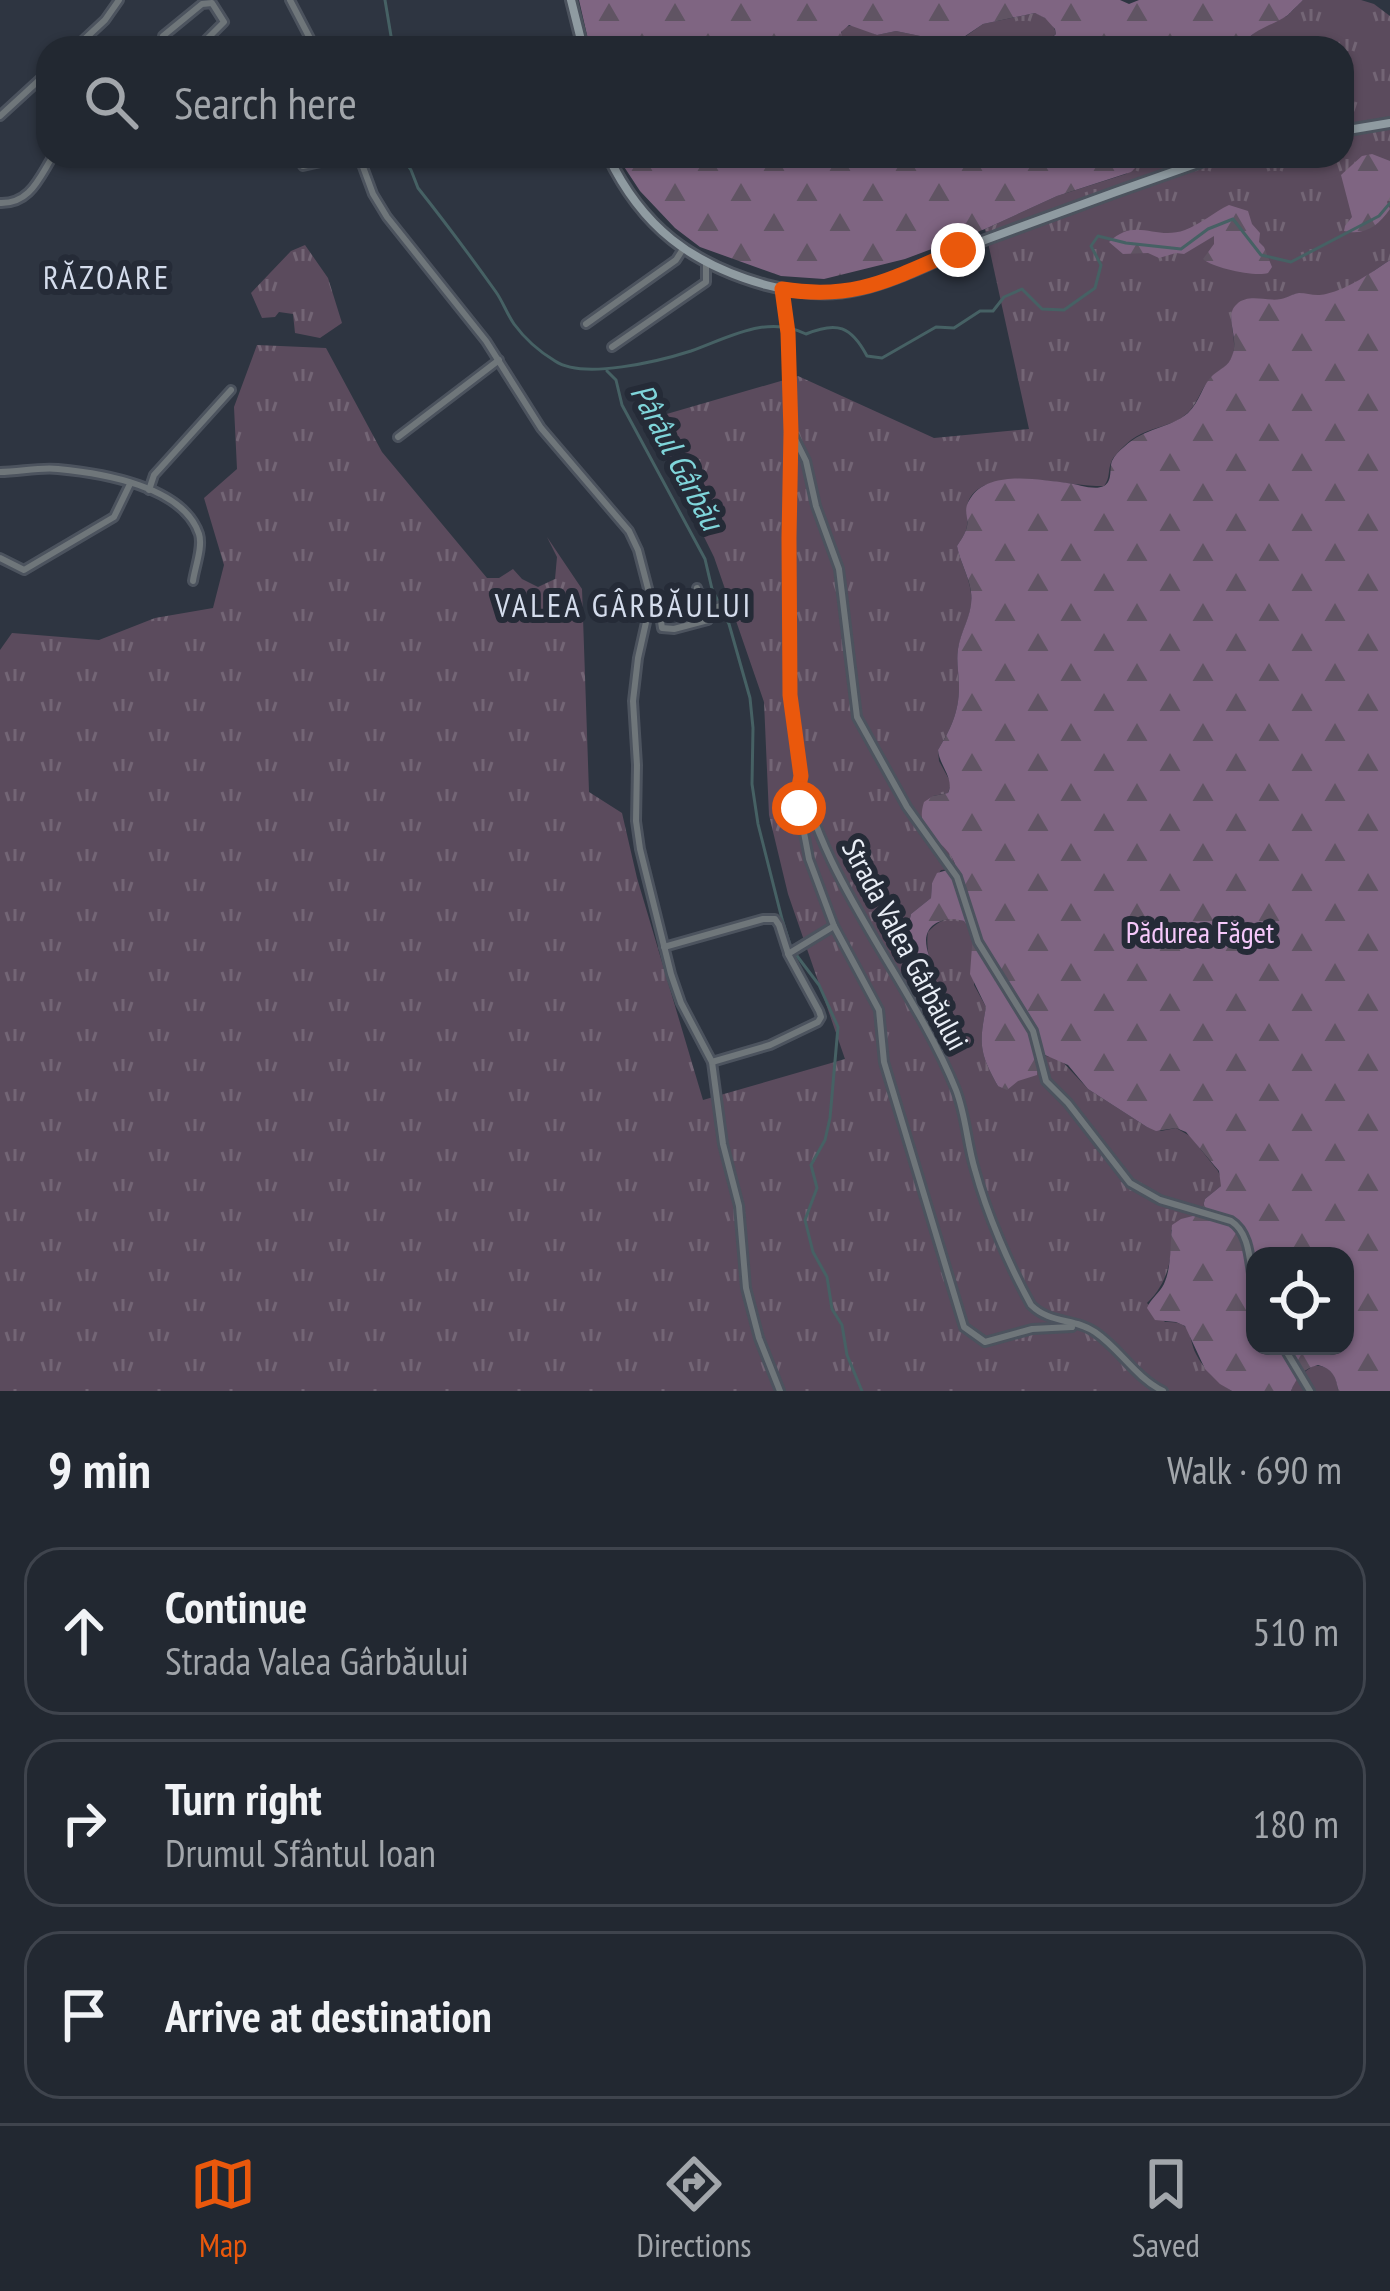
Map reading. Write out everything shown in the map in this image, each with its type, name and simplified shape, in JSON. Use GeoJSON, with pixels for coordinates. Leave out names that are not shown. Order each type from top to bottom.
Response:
{"type":"FeatureCollection","features":[{"type":"Feature","properties":{"kind":"main road"},"geometry":{"type":"LineString","coordinates":[[572,0],[580,36]]}},
{"type":"Feature","properties":{"kind":"main road"},"geometry":{"type":"LineString","coordinates":[[1354,128],[1390,123]]}},
{"type":"Feature","properties":{"kind":"main road"},"geometry":{"type":"LineString","coordinates":[[616,168],[646,214],[706,264],[782,289],[822,294],[867,288],[1185,168]]}},
{"type":"Feature","properties":{"kind":"street"},"geometry":{"type":"LineString","coordinates":[[87,36],[119,0]]}},
{"type":"Feature","properties":{"kind":"street"},"geometry":{"type":"LineString","coordinates":[[290,0],[309,36]]}},
{"type":"Feature","properties":{"kind":"street"},"geometry":{"type":"LineString","coordinates":[[164,36],[202,4],[212,3],[224,22],[210,36]]}},
{"type":"Feature","properties":{"kind":"street"},"geometry":{"type":"LineString","coordinates":[[0,116],[36,83]]}},
{"type":"Feature","properties":{"kind":"street"},"geometry":{"type":"LineString","coordinates":[[0,203],[25,198],[45,168]]}},
{"type":"Feature","properties":{"kind":"street"},"geometry":{"type":"LineString","coordinates":[[363,168],[381,209],[474,323],[541,428],[629,531],[638,550],[651,600],[634,687],[636,821],[647,882],[681,1003],[712,1062],[739,1206],[746,1288],[780,1391]]}},
{"type":"Feature","properties":{"kind":"street"},"geometry":{"type":"LineString","coordinates":[[586,324],[676,260],[683,249]]}},
{"type":"Feature","properties":{"kind":"street"},"geometry":{"type":"LineString","coordinates":[[612,347],[706,282],[706,264]]}},
{"type":"Feature","properties":{"kind":"street","name":"Strada Valea Gârbăului"},"geometry":{"type":"LineString","coordinates":[[782,289],[791,432],[790,674],[801,776],[810,811],[844,884],[954,1085],[982,1193],[1024,1292],[1039,1313],[1098,1334],[1163,1391]]}},
{"type":"Feature","properties":{"kind":"street"},"geometry":{"type":"LineString","coordinates":[[398,437],[499,360]]}},
{"type":"Feature","properties":{"kind":"street"},"geometry":{"type":"LineString","coordinates":[[149,490],[154,475],[231,390]]}},
{"type":"Feature","properties":{"kind":"street"},"geometry":{"type":"LineString","coordinates":[[791,432],[806,461],[815,506],[839,569],[857,718],[907,806],[957,877],[978,942],[1033,1031],[1046,1081],[1121,1174],[1143,1192],[1171,1204],[1231,1221],[1241,1227],[1248,1247]]}},
{"type":"Feature","properties":{"kind":"street"},"geometry":{"type":"LineString","coordinates":[[0,472],[57,469],[169,497],[191,518],[201,538],[193,581]]}},
{"type":"Feature","properties":{"kind":"street"},"geometry":{"type":"LineString","coordinates":[[0,558],[24,570],[114,518],[130,484]]}},
{"type":"Feature","properties":{"kind":"street"},"geometry":{"type":"LineString","coordinates":[[651,600],[658,601],[662,628],[674,629],[708,620],[698,588]]}},
{"type":"Feature","properties":{"kind":"street"},"geometry":{"type":"LineString","coordinates":[[705,611],[735,601]]}},
{"type":"Feature","properties":{"kind":"street"},"geometry":{"type":"LineString","coordinates":[[801,776],[797,796],[809,859],[834,926],[879,1010],[884,1062],[964,1327],[985,1342],[1032,1329],[1082,1326]]}},
{"type":"Feature","properties":{"kind":"street"},"geometry":{"type":"LineString","coordinates":[[664,947],[775,919],[819,1011],[818,1022],[770,1046],[712,1062]]}},
{"type":"Feature","properties":{"kind":"street"},"geometry":{"type":"LineString","coordinates":[[791,951],[834,926]]}},
{"type":"Feature","properties":{"kind":"street"},"geometry":{"type":"LineString","coordinates":[[1288,1355],[1310,1391]]}},
{"type":"Feature","properties":{"kind":"green space"},"geometry":{"type":"Polygon","coordinates":[[[579,0],[1120,0],[1129,4],[1139,0],[1303,0],[1288,15],[1251,36],[1052,36],[1055,29],[1035,13],[983,24],[965,36],[896,31],[877,35],[849,25],[842,36],[587,36],[579,0]]]}},
{"type":"Feature","properties":{"kind":"green space"},"geometry":{"type":"Polygon","coordinates":[[[1303,0],[1361,0],[1390,16],[1390,260],[1335,293],[1251,299],[1235,307],[1230,361],[1182,417],[1121,449],[1104,486],[1010,480],[977,490],[968,502],[966,530],[957,546],[970,587],[971,608],[958,649],[957,705],[938,750],[951,783],[948,793],[933,796],[938,841],[955,864],[941,870],[932,883],[931,898],[911,914],[904,939],[914,995],[932,999],[928,932],[946,919],[968,923],[973,932],[974,985],[986,1007],[982,1048],[998,1086],[1023,1078],[1041,1055],[1060,1059],[1088,1089],[1147,1127],[1176,1128],[1190,1136],[1218,1171],[1221,1186],[1205,1199],[1201,1214],[1171,1230],[1168,1270],[1147,1303],[1165,1322],[1185,1327],[1203,1365],[1232,1391],[0,1391],[0,650],[12,633],[99,640],[155,618],[213,608],[224,565],[204,498],[237,469],[234,407],[257,345],[326,348],[382,452],[487,578],[499,578],[513,569],[538,587],[555,579],[557,557],[547,537],[582,589],[589,792],[622,813],[703,1100],[845,1059],[788,894],[769,815],[764,702],[714,557],[646,420],[798,376],[934,438],[1029,429],[985,229],[1133,168],[1354,168],[1354,36],[1250,36],[1287,16],[1303,0]]]}},
{"type":"Feature","properties":{"kind":"green space"},"geometry":{"type":"Polygon","coordinates":[[[1035,13],[1049,21],[1056,34],[966,36],[983,24],[1035,13]]]}},
{"type":"Feature","properties":{"kind":"green space"},"geometry":{"type":"Polygon","coordinates":[[[855,25],[877,35],[896,31],[920,36],[840,36],[844,27],[855,25]]]}},
{"type":"Feature","properties":{"kind":"green space"},"geometry":{"type":"Polygon","coordinates":[[[1372,154],[1390,161],[1390,209],[1370,228],[1344,231],[1352,217],[1341,175],[1362,156],[1372,154]]]}},
{"type":"Feature","properties":{"kind":"green space"},"geometry":{"type":"Polygon","coordinates":[[[625,168],[1135,168],[905,259],[824,279],[781,276],[700,247],[640,191],[625,168]]]}},
{"type":"Feature","properties":{"kind":"green space"},"geometry":{"type":"Polygon","coordinates":[[[1229,205],[1248,211],[1272,267],[1268,273],[1234,271],[1203,259],[1214,236],[1184,254],[1159,258],[1148,253],[1123,254],[1109,242],[1128,231],[1185,230],[1229,205]]]}},
{"type":"Feature","properties":{"kind":"green space"},"geometry":{"type":"Polygon","coordinates":[[[305,245],[328,278],[342,323],[320,338],[295,333],[293,314],[279,312],[262,318],[251,293],[291,251],[305,245]]]}},
{"type":"Feature","properties":{"kind":"green space","name":"Pădurea Făget"},"geometry":{"type":"Polygon","coordinates":[[[1390,260],[1390,1391],[1338,1391],[1333,1374],[1318,1365],[1301,1374],[1291,1391],[1232,1391],[1205,1369],[1185,1326],[1155,1320],[1147,1308],[1167,1277],[1172,1225],[1201,1214],[1205,1199],[1221,1186],[1219,1171],[1186,1132],[1147,1127],[1088,1089],[1068,1065],[1045,1055],[1038,1057],[1037,1075],[1007,1090],[998,1086],[982,1048],[986,1007],[970,974],[973,933],[964,921],[939,922],[927,934],[935,981],[932,999],[924,1005],[916,999],[903,949],[911,914],[931,898],[937,873],[955,864],[927,830],[922,813],[924,802],[950,788],[938,750],[957,705],[958,649],[971,607],[970,586],[957,546],[966,530],[972,496],[991,483],[1016,479],[1104,486],[1119,452],[1132,440],[1188,413],[1209,379],[1228,363],[1234,349],[1231,315],[1237,304],[1299,293],[1326,294],[1390,260]]]}},
{"type":"Feature","properties":{"kind":"green space"},"geometry":{"type":"Polygon","coordinates":[[[1313,1366],[1332,1372],[1338,1391],[1291,1391],[1296,1378],[1313,1366]]]}},
{"type":"Feature","properties":{"kind":"waterway","name":"Pârâul Gârbău"},"geometry":{"type":"LineString","coordinates":[[385,0],[391,36]]}},
{"type":"Feature","properties":{"kind":"waterway"},"geometry":{"type":"LineString","coordinates":[[410,168],[418,188],[496,292],[518,330],[555,361],[584,369],[661,359],[748,330],[777,326],[806,334],[842,329],[867,356],[882,358],[936,327],[954,328],[980,311],[993,311],[1004,297],[1022,289],[1042,309],[1064,310],[1095,288],[1101,265],[1091,246],[1098,236],[1181,249],[1208,229],[1233,219],[1261,255],[1291,262],[1379,216],[1390,203]]}},
{"type":"Feature","properties":{"kind":"waterway","name":"Pârâul Gârbău"},"geometry":{"type":"LineString","coordinates":[[607,371],[616,380],[622,405],[705,559],[712,589],[729,624],[750,698],[752,784],[782,919],[791,948],[819,985],[838,1027],[830,1118],[825,1140],[811,1165],[817,1188],[805,1220],[862,1391]]}},
{"type":"Feature","properties":{"kind":"district","name":"RĂZOARE"},"geometry":{"type":"Point","coordinates":[107,276]}},
{"type":"Feature","properties":{"kind":"district","name":"VALEA GÂRBĂULUI"},"geometry":{"type":"Point","coordinates":[624,604]}},
{"type":"Feature","properties":{"kind":"route"},"geometry":{"type":"LineString","coordinates":[[799,808],[801,776],[790,695],[791,432],[782,289],[813,294],[851,291],[958,250]]}}]}
